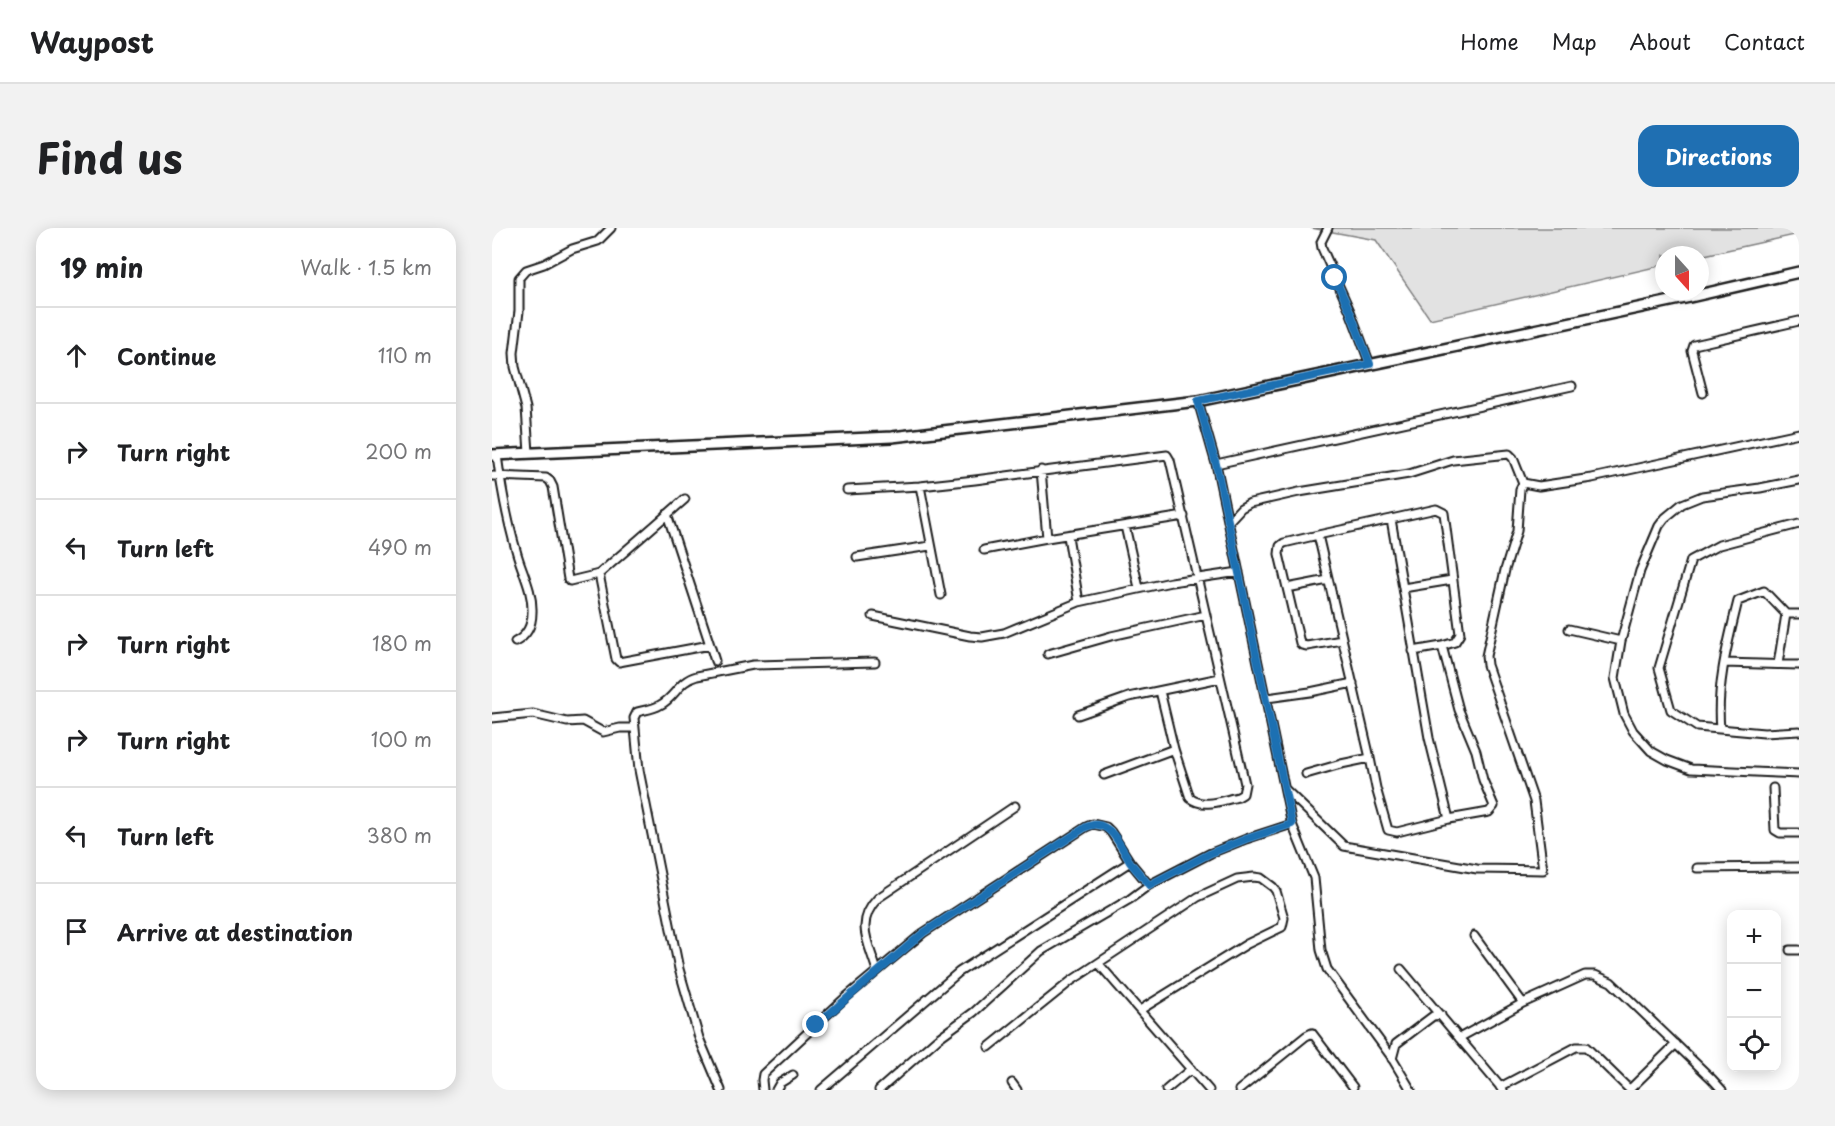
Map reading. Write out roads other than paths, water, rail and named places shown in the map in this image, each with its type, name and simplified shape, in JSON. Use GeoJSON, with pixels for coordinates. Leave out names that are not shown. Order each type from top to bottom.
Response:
{"type":"FeatureCollection","features":[{"type":"Feature","properties":{"kind":"main road"},"geometry":{"type":"LineString","coordinates":[[495,455],[892,437],[1198,401],[1799,272]]}},
{"type":"Feature","properties":{"kind":"street"},"geometry":{"type":"LineString","coordinates":[[529,453],[526,408],[515,367],[514,353],[519,310],[519,278],[526,270],[544,264],[572,249],[598,241],[611,228]]}},
{"type":"Feature","properties":{"kind":"street"},"geometry":{"type":"LineString","coordinates":[[1328,228],[1321,242],[1322,248],[1370,364]]}},
{"type":"Feature","properties":{"kind":"street"},"geometry":{"type":"LineString","coordinates":[[1703,393],[1692,351],[1694,345],[1799,321]]}},
{"type":"Feature","properties":{"kind":"street"},"geometry":{"type":"LineString","coordinates":[[1216,464],[1572,386]]}},
{"type":"Feature","properties":{"kind":"street"},"geometry":{"type":"LineString","coordinates":[[1198,401],[1216,464],[1292,824],[1314,878],[1321,953],[1332,978],[1392,1059],[1411,1090]]}},
{"type":"Feature","properties":{"kind":"street"},"geometry":{"type":"LineString","coordinates":[[1523,483],[1539,486],[1592,478],[1799,433]]}},
{"type":"Feature","properties":{"kind":"street"},"geometry":{"type":"LineString","coordinates":[[1228,522],[1241,508],[1250,503],[1299,492],[1409,474],[1459,459],[1509,454],[1514,458],[1523,483],[1520,489],[1517,531],[1505,570],[1486,656],[1534,801],[1543,870],[1477,869],[1344,846],[1285,789]]}},
{"type":"Feature","properties":{"kind":"street"},"geometry":{"type":"LineString","coordinates":[[495,455],[496,476],[530,594],[532,611],[530,626],[525,635],[515,642]]}},
{"type":"Feature","properties":{"kind":"street"},"geometry":{"type":"LineString","coordinates":[[846,490],[920,486],[1167,455],[1184,516],[1245,784],[1243,794],[1202,804],[1193,801],[1188,794],[1174,749],[1160,691]]}},
{"type":"Feature","properties":{"kind":"street"},"geometry":{"type":"LineString","coordinates":[[1041,470],[1047,538]]}},
{"type":"Feature","properties":{"kind":"street"},"geometry":{"type":"LineString","coordinates":[[496,476],[546,478],[550,482],[570,581],[599,574],[685,499]]}},
{"type":"Feature","properties":{"kind":"street"},"geometry":{"type":"LineString","coordinates":[[1799,480],[1702,496],[1682,504],[1665,518],[1659,526],[1640,571],[1621,641],[1615,678],[1624,714],[1632,731],[1651,751],[1668,760],[1691,769],[1799,774]]}},
{"type":"Feature","properties":{"kind":"street"},"geometry":{"type":"LineString","coordinates":[[920,486],[941,596]]}},
{"type":"Feature","properties":{"kind":"street"},"geometry":{"type":"LineString","coordinates":[[1342,640],[1307,646],[1302,645],[1298,639],[1279,554],[1280,546],[1284,543],[1436,509],[1444,513],[1460,634],[1455,642],[1413,651]]}},
{"type":"Feature","properties":{"kind":"street"},"geometry":{"type":"LineString","coordinates":[[667,514],[715,661]]}},
{"type":"Feature","properties":{"kind":"street"},"geometry":{"type":"LineString","coordinates":[[984,550],[1184,516]]}},
{"type":"Feature","properties":{"kind":"street"},"geometry":{"type":"LineString","coordinates":[[1391,519],[1429,738],[1449,819]]}},
{"type":"Feature","properties":{"kind":"street"},"geometry":{"type":"LineString","coordinates":[[1799,524],[1719,545],[1691,560],[1659,668],[1671,710],[1697,727],[1764,733],[1799,731]]}},
{"type":"Feature","properties":{"kind":"street"},"geometry":{"type":"LineString","coordinates":[[1125,526],[1139,588]]}},
{"type":"Feature","properties":{"kind":"street"},"geometry":{"type":"LineString","coordinates":[[1318,535],[1376,788],[1388,830],[1398,832],[1489,812],[1494,806],[1484,784],[1476,751],[1459,710],[1443,646]]}},
{"type":"Feature","properties":{"kind":"street"},"geometry":{"type":"LineString","coordinates":[[1068,536],[1080,602]]}},
{"type":"Feature","properties":{"kind":"street"},"geometry":{"type":"LineString","coordinates":[[857,557],[930,546]]}},
{"type":"Feature","properties":{"kind":"street"},"geometry":{"type":"LineString","coordinates":[[873,616],[982,637],[1004,633],[1080,602],[1197,577],[1239,572]]}},
{"type":"Feature","properties":{"kind":"street"},"geometry":{"type":"LineString","coordinates":[[599,574],[616,659],[619,662],[710,645]]}},
{"type":"Feature","properties":{"kind":"street"},"geometry":{"type":"LineString","coordinates":[[1287,588],[1328,580]]}},
{"type":"Feature","properties":{"kind":"street"},"geometry":{"type":"LineString","coordinates":[[1403,588],[1452,580]]}},
{"type":"Feature","properties":{"kind":"street"},"geometry":{"type":"LineString","coordinates":[[1720,729],[1719,712],[1724,663],[1738,601],[1764,591],[1786,614],[1799,614]]}},
{"type":"Feature","properties":{"kind":"street"},"geometry":{"type":"LineString","coordinates":[[1778,664],[1786,614]]}},
{"type":"Feature","properties":{"kind":"street"},"geometry":{"type":"LineString","coordinates":[[1048,654],[1111,636],[1206,615]]}},
{"type":"Feature","properties":{"kind":"street"},"geometry":{"type":"LineString","coordinates":[[1569,628],[1621,641]]}},
{"type":"Feature","properties":{"kind":"street"},"geometry":{"type":"LineString","coordinates":[[721,1090],[702,1046],[682,982],[639,770],[634,718],[637,712],[661,705],[682,684],[697,676],[753,665],[875,662]]}},
{"type":"Feature","properties":{"kind":"street"},"geometry":{"type":"LineString","coordinates":[[1724,663],[1799,665]]}},
{"type":"Feature","properties":{"kind":"street"},"geometry":{"type":"LineString","coordinates":[[1078,715],[1121,699],[1220,678]]}},
{"type":"Feature","properties":{"kind":"street"},"geometry":{"type":"LineString","coordinates":[[1267,698],[1353,683]]}},
{"type":"Feature","properties":{"kind":"street"},"geometry":{"type":"LineString","coordinates":[[492,718],[533,714],[567,722],[583,721],[603,732],[620,728],[635,728]]}},
{"type":"Feature","properties":{"kind":"street"},"geometry":{"type":"LineString","coordinates":[[1104,775],[1174,749]]}},
{"type":"Feature","properties":{"kind":"street"},"geometry":{"type":"LineString","coordinates":[[1306,774],[1370,758]]}},
{"type":"Feature","properties":{"kind":"street"},"geometry":{"type":"LineString","coordinates":[[1773,788],[1775,830],[1780,833],[1799,833]]}},
{"type":"Feature","properties":{"kind":"street"},"geometry":{"type":"LineString","coordinates":[[877,971],[864,926],[866,915],[872,905],[878,898],[1015,806]]}},
{"type":"Feature","properties":{"kind":"street"},"geometry":{"type":"LineString","coordinates":[[764,1090],[763,1074],[877,971],[923,933],[1086,827],[1094,824],[1106,827],[1149,885]]}},
{"type":"Feature","properties":{"kind":"street"},"geometry":{"type":"LineString","coordinates":[[879,1090],[936,1039],[974,1012],[1041,951],[1130,899],[1149,885],[1211,853],[1292,824]]}},
{"type":"Feature","properties":{"kind":"street"},"geometry":{"type":"LineString","coordinates":[[821,1090],[959,972],[1130,862]]}},
{"type":"Feature","properties":{"kind":"street"},"geometry":{"type":"LineString","coordinates":[[1697,868],[1799,867]]}},
{"type":"Feature","properties":{"kind":"street"},"geometry":{"type":"LineString","coordinates":[[989,1047],[1065,985],[1198,897],[1237,879],[1254,876],[1273,887],[1284,918],[1282,927],[1247,944],[1140,1010]]}},
{"type":"Feature","properties":{"kind":"street"},"geometry":{"type":"LineString","coordinates":[[1474,936],[1523,1003]]}},
{"type":"Feature","properties":{"kind":"street"},"geometry":{"type":"LineString","coordinates":[[1790,950],[1799,950]]}},
{"type":"Feature","properties":{"kind":"street"},"geometry":{"type":"LineString","coordinates":[[1099,964],[1209,1090]]}},
{"type":"Feature","properties":{"kind":"street"},"geometry":{"type":"LineString","coordinates":[[1401,969],[1502,1088],[1542,1064],[1581,1046],[1586,1047],[1630,1090],[1676,1044]]}},
{"type":"Feature","properties":{"kind":"street"},"geometry":{"type":"LineString","coordinates":[[1459,1038],[1523,1003],[1586,975],[1595,975],[1611,982],[1722,1090]]}},
{"type":"Feature","properties":{"kind":"street"},"geometry":{"type":"LineString","coordinates":[[1392,1059],[1396,1044],[1432,1016],[1440,1015]]}},
{"type":"Feature","properties":{"kind":"street"},"geometry":{"type":"LineString","coordinates":[[1239,1090],[1312,1033],[1352,1089],[1360,1081]]}},
{"type":"Feature","properties":{"kind":"street"},"geometry":{"type":"LineString","coordinates":[[1166,1090],[1191,1069]]}},
{"type":"Feature","properties":{"kind":"street"},"geometry":{"type":"LineString","coordinates":[[776,1090],[780,1083],[793,1075]]}},
{"type":"Feature","properties":{"kind":"street"},"geometry":{"type":"LineString","coordinates":[[1012,1083],[1017,1090]]}}]}
